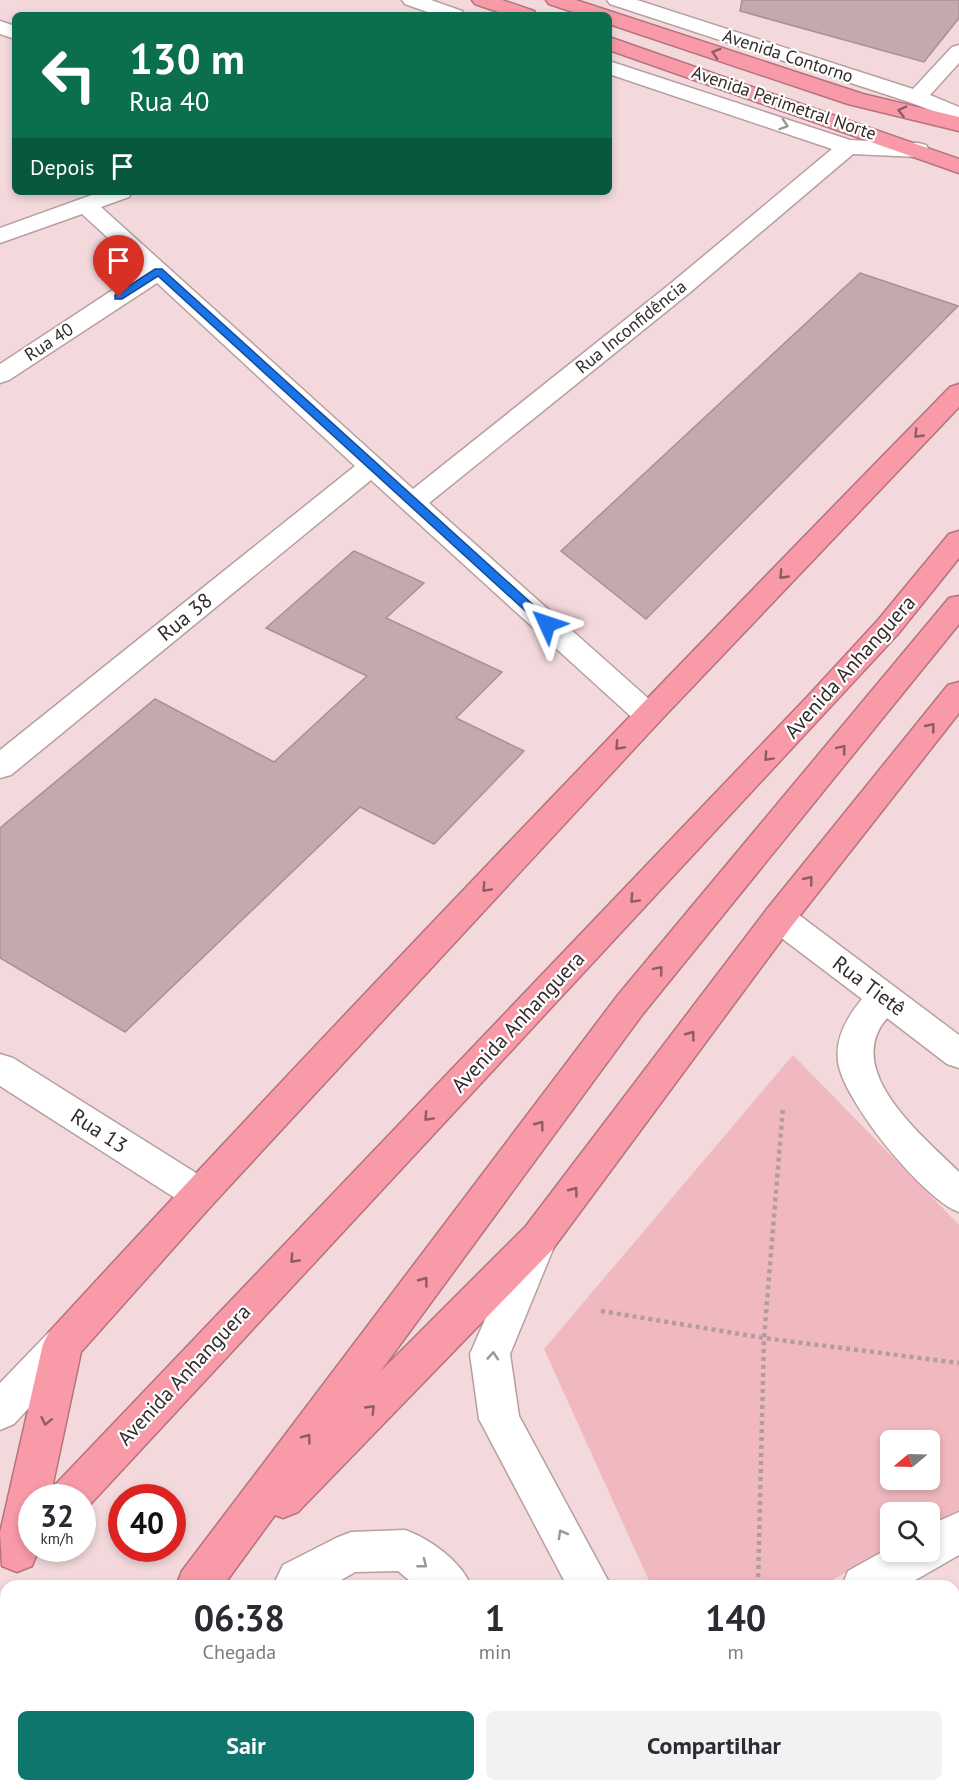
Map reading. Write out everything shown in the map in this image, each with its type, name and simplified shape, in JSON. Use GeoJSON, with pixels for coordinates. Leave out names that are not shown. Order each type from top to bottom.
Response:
{"type":"FeatureCollection","features":[{"type":"Feature","properties":{"kind":"highway"},"geometry":{"type":"LineString","coordinates":[[482,0],[518,12]]}},
{"type":"Feature","properties":{"kind":"highway"},"geometry":{"type":"LineString","coordinates":[[556,0],[593,12]]}},
{"type":"Feature","properties":{"kind":"highway","name":"Avenida Perimetral Norte"},"geometry":{"type":"LineString","coordinates":[[612,18],[856,99],[959,124]]}},
{"type":"Feature","properties":{"kind":"highway","name":"Avenida Perimetral Norte"},"geometry":{"type":"LineString","coordinates":[[612,44],[959,166]]}},
{"type":"Feature","properties":{"kind":"highway"},"geometry":{"type":"LineString","coordinates":[[612,58],[662,61]]}},
{"type":"Feature","properties":{"kind":"highway"},"geometry":{"type":"LineString","coordinates":[[705,76],[748,113]]}},
{"type":"Feature","properties":{"kind":"highway"},"geometry":{"type":"LineString","coordinates":[[16,1553],[63,1344],[199,1194],[648,715],[959,392]]}},
{"type":"Feature","properties":{"kind":"highway","name":"Avenida Anhanguera"},"geometry":{"type":"LineString","coordinates":[[81,1484],[819,703],[888,627],[959,540]]}},
{"type":"Feature","properties":{"kind":"highway","name":"Avenida Anhanguera"},"geometry":{"type":"LineString","coordinates":[[201,1580],[630,1005],[959,605]]}},
{"type":"Feature","properties":{"kind":"highway","name":"Avenida Anhanguera"},"geometry":{"type":"LineString","coordinates":[[203,1580],[539,1238],[779,918],[959,692]]}},
{"type":"Feature","properties":{"kind":"street"},"geometry":{"type":"LineString","coordinates":[[412,0],[446,12]]}},
{"type":"Feature","properties":{"kind":"street","name":"Avenida Contorno"},"geometry":{"type":"LineString","coordinates":[[626,1],[917,97],[959,115]]}},
{"type":"Feature","properties":{"kind":"street"},"geometry":{"type":"LineString","coordinates":[[917,97],[959,51]]}},
{"type":"Feature","properties":{"kind":"street"},"geometry":{"type":"LineString","coordinates":[[612,68],[848,147],[918,150]]}},
{"type":"Feature","properties":{"kind":"street","name":"Rua Inconfidência"},"geometry":{"type":"LineString","coordinates":[[412,503],[679,289],[848,147]]}},
{"type":"Feature","properties":{"kind":"street"},"geometry":{"type":"LineString","coordinates":[[0,236],[113,195]]}},
{"type":"Feature","properties":{"kind":"street"},"geometry":{"type":"LineString","coordinates":[[86,205],[648,715]]}},
{"type":"Feature","properties":{"kind":"street","name":"Rua 40"},"geometry":{"type":"LineString","coordinates":[[0,375],[159,271]]}},
{"type":"Feature","properties":{"kind":"street","name":"Rua 38"},"geometry":{"type":"LineString","coordinates":[[0,767],[371,466]]}},
{"type":"Feature","properties":{"kind":"street","name":"Rua Tietê"},"geometry":{"type":"LineString","coordinates":[[779,918],[959,1054]]}},
{"type":"Feature","properties":{"kind":"street"},"geometry":{"type":"LineString","coordinates":[[885,998],[866,1018],[855,1042],[853,1059],[861,1087],[889,1122],[959,1196]]}},
{"type":"Feature","properties":{"kind":"street","name":"Rua 13"},"geometry":{"type":"LineString","coordinates":[[0,1068],[199,1194]]}},
{"type":"Feature","properties":{"kind":"street"},"geometry":{"type":"LineString","coordinates":[[539,1238],[490,1353],[499,1419],[587,1580]]}},
{"type":"Feature","properties":{"kind":"street"},"geometry":{"type":"LineString","coordinates":[[0,1411],[63,1344]]}},
{"type":"Feature","properties":{"kind":"street"},"geometry":{"type":"LineString","coordinates":[[940,1542],[959,1532]]}},
{"type":"Feature","properties":{"kind":"street"},"geometry":{"type":"LineString","coordinates":[[298,1580],[351,1552],[405,1550],[442,1580]]}},
{"type":"Feature","properties":{"kind":"street"},"geometry":{"type":"LineString","coordinates":[[874,1580],[906,1562]]}},
{"type":"Feature","properties":{"kind":"path"},"geometry":{"type":"LineString","coordinates":[[758,1580],[764,1338],[783,1107]]}},
{"type":"Feature","properties":{"kind":"path"},"geometry":{"type":"LineString","coordinates":[[601,1311],[764,1338],[959,1363]]}},
{"type":"Feature","properties":{"kind":"shaded area"},"geometry":{"type":"Polygon","coordinates":[[[793,1055],[959,1225],[959,1511],[940,1521],[940,1502],[880,1502],[880,1554],[832,1580],[649,1580],[544,1349],[793,1055]]]}},
{"type":"Feature","properties":{"kind":"building"},"geometry":{"type":"Polygon","coordinates":[[[742,0],[959,0],[959,18],[924,62],[740,11],[742,0]]]}},
{"type":"Feature","properties":{"kind":"building"},"geometry":{"type":"Polygon","coordinates":[[[860,273],[958,306],[646,619],[561,551],[860,273]]]}},
{"type":"Feature","properties":{"kind":"building"},"geometry":{"type":"Polygon","coordinates":[[[354,551],[424,583],[386,618],[502,672],[456,718],[524,751],[434,844],[360,807],[125,1032],[0,958],[0,828],[155,699],[274,762],[367,676],[266,628],[354,551]]]}},
{"type":"Feature","properties":{"kind":"route"},"geometry":{"type":"LineString","coordinates":[[119,297],[159,271],[547,624]]}}]}
